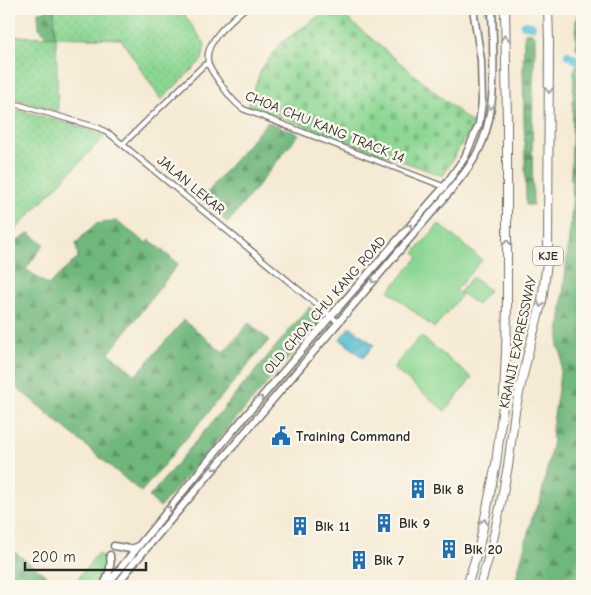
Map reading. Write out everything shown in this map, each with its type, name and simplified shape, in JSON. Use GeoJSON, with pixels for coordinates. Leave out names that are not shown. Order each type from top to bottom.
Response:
{"type":"FeatureCollection","features":[{"type":"Feature","properties":{"kind":"highway","name":"KRANJI EXPRESSWAY"},"geometry":{"type":"LineString","coordinates":[[467,586],[479,547],[496,464],[504,397],[507,306],[505,9]]}},
{"type":"Feature","properties":{"kind":"highway","name":"KRANJI EXPRESSWAY"},"geometry":{"type":"LineString","coordinates":[[480,586],[500,508],[515,411],[542,301],[548,255],[550,41],[548,9]]}},
{"type":"Feature","properties":{"kind":"main road","name":"OLD CHOA CHU KANG ROAD"},"geometry":{"type":"LineString","coordinates":[[116,586],[338,322],[447,188],[465,157],[479,124],[483,96],[481,60],[472,9]]}},
{"type":"Feature","properties":{"kind":"main road","name":"OLD CHOA CHU KANG ROAD"},"geometry":{"type":"LineString","coordinates":[[105,586],[230,434],[331,316],[471,164],[481,146],[487,129],[492,99],[492,9]]}},
{"type":"Feature","properties":{"kind":"main road"},"geometry":{"type":"LineString","coordinates":[[481,60],[487,56],[493,58]]}},
{"type":"Feature","properties":{"kind":"main road"},"geometry":{"type":"LineString","coordinates":[[230,434],[234,437],[241,436]]}},
{"type":"Feature","properties":{"kind":"main road"},"geometry":{"type":"LineString","coordinates":[[114,546],[130,549],[138,547]]}},
{"type":"Feature","properties":{"kind":"main road"},"geometry":{"type":"LineString","coordinates":[[105,586],[112,562],[110,555]]}},
{"type":"Feature","properties":{"kind":"street"},"geometry":{"type":"LineString","coordinates":[[123,144],[204,65],[208,64],[210,45],[216,36],[244,9]]}},
{"type":"Feature","properties":{"kind":"street","name":"CHOA CHU KANG TRACK 14"},"geometry":{"type":"LineString","coordinates":[[208,64],[235,104],[243,109],[447,188]]}},
{"type":"Feature","properties":{"kind":"street","name":"JALAN LEKAR"},"geometry":{"type":"LineString","coordinates":[[9,102],[99,128],[111,135],[338,322]]}},
{"type":"Feature","properties":{"kind":"green space"},"geometry":{"type":"Polygon","coordinates":[[[46,9],[54,9],[55,36],[47,36],[39,28],[38,12],[46,11],[46,9]]]}},
{"type":"Feature","properties":{"kind":"green space"},"geometry":{"type":"Polygon","coordinates":[[[54,9],[180,9],[205,44],[202,60],[161,100],[121,39],[56,37],[58,111],[9,97],[9,36],[55,37],[54,9]]]}},
{"type":"Feature","properties":{"kind":"green space"},"geometry":{"type":"Polygon","coordinates":[[[329,9],[336,9],[473,124],[443,176],[248,105],[262,68],[282,42],[329,9]]]}},
{"type":"Feature","properties":{"kind":"green space"},"geometry":{"type":"Polygon","coordinates":[[[579,9],[582,9],[582,586],[514,586],[533,514],[540,502],[553,441],[552,429],[562,355],[558,347],[573,197],[571,178],[574,70],[581,57],[576,47],[576,21],[579,9]]]}},
{"type":"Feature","properties":{"kind":"green space"},"geometry":{"type":"Polygon","coordinates":[[[530,32],[535,36],[532,118],[533,205],[526,205],[523,71],[524,38],[525,33],[530,32]]]}},
{"type":"Feature","properties":{"kind":"green space"},"geometry":{"type":"Polygon","coordinates":[[[9,107],[84,128],[105,136],[9,236],[9,107]]]}},
{"type":"Feature","properties":{"kind":"green space"},"geometry":{"type":"Polygon","coordinates":[[[267,122],[299,134],[228,223],[201,200],[267,122]]]}},
{"type":"Feature","properties":{"kind":"green space"},"geometry":{"type":"Polygon","coordinates":[[[116,221],[146,243],[150,240],[178,264],[109,353],[136,375],[184,320],[223,353],[249,323],[269,340],[141,492],[9,381],[9,245],[29,233],[44,244],[26,269],[48,285],[78,258],[76,243],[95,224],[116,221]]]}},
{"type":"Feature","properties":{"kind":"green space"},"geometry":{"type":"Polygon","coordinates":[[[439,224],[482,260],[456,290],[462,295],[434,328],[389,291],[418,257],[414,253],[439,224]]]}},
{"type":"Feature","properties":{"kind":"green space"},"geometry":{"type":"Polygon","coordinates":[[[472,277],[489,290],[477,305],[460,292],[472,277]]]}},
{"type":"Feature","properties":{"kind":"green space"},"geometry":{"type":"Polygon","coordinates":[[[309,307],[319,315],[319,323],[160,507],[149,497],[309,307]]]}},
{"type":"Feature","properties":{"kind":"green space"},"geometry":{"type":"Polygon","coordinates":[[[421,336],[472,378],[445,411],[393,368],[421,336]]]}},
{"type":"Feature","properties":{"kind":"green space"},"geometry":{"type":"Polygon","coordinates":[[[9,548],[60,586],[9,586],[9,548]]]}},
{"type":"Feature","properties":{"kind":"green space"},"geometry":{"type":"Polygon","coordinates":[[[98,553],[107,560],[105,571],[99,580],[94,586],[72,586],[98,553]]]}},
{"type":"Feature","properties":{"kind":"water"},"geometry":{"type":"Polygon","coordinates":[[[350,326],[374,345],[363,358],[340,339],[350,326]]]}},
{"type":"Feature","properties":{"kind":"waterway"},"geometry":{"type":"LineString","coordinates":[[524,25],[532,26]]}},
{"type":"Feature","properties":{"kind":"waterway"},"geometry":{"type":"LineString","coordinates":[[568,55],[582,63]]}},
{"type":"Feature","properties":{"kind":"place","name":"Training Command"},"geometry":{"type":"Point","coordinates":[281,436]}},
{"type":"Feature","properties":{"kind":"place","name":"Blk 8"},"geometry":{"type":"Point","coordinates":[418,489]}},
{"type":"Feature","properties":{"kind":"place","name":"Blk 9"},"geometry":{"type":"Point","coordinates":[384,523]}},
{"type":"Feature","properties":{"kind":"place","name":"Blk 11"},"geometry":{"type":"Point","coordinates":[300,526]}},
{"type":"Feature","properties":{"kind":"place","name":"Blk 20"},"geometry":{"type":"Point","coordinates":[449,549]}},
{"type":"Feature","properties":{"kind":"place","name":"Blk 7"},"geometry":{"type":"Point","coordinates":[359,560]}}]}
